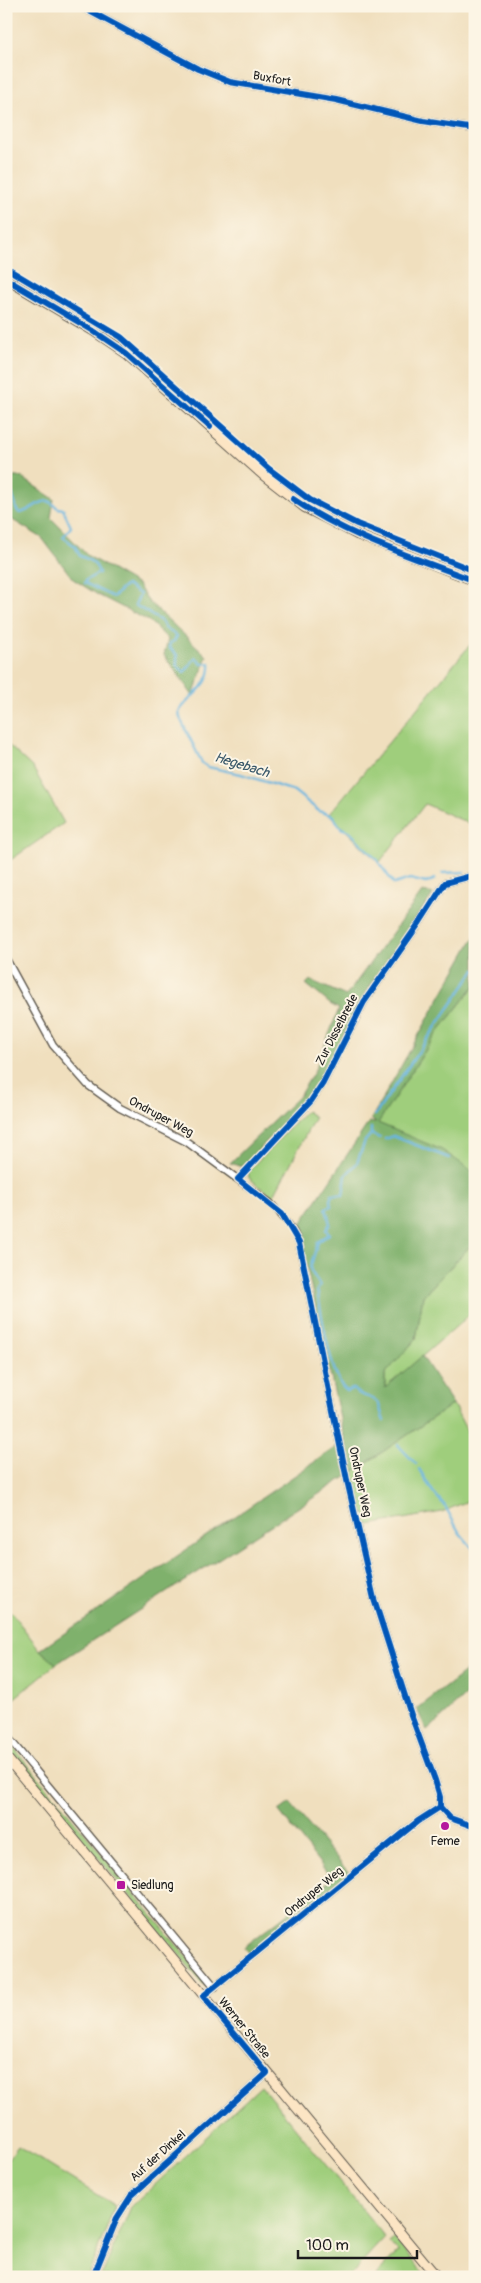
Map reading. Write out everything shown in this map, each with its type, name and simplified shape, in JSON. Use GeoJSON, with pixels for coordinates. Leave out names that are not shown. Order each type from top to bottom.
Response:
{"type":"FeatureCollection","features":[{"type":"Feature","properties":{"kind":"main road"},"geometry":{"type":"LineString","coordinates":[[6,279],[92,330],[126,353],[283,493],[304,507],[358,535],[475,581]]}},
{"type":"Feature","properties":{"kind":"main road","name":"Werner Straße"},"geometry":{"type":"LineString","coordinates":[[6,1757],[437,2277]]}},
{"type":"Feature","properties":{"kind":"street","name":"Buxfort"},"geometry":{"type":"LineString","coordinates":[[80,6],[198,69],[230,82],[336,100],[423,121],[475,129]]}},
{"type":"Feature","properties":{"kind":"street","name":"Zur Disselbrede"},"geometry":{"type":"LineString","coordinates":[[238,1179],[311,1101],[323,1083],[364,1002],[445,883],[475,875]]}},
{"type":"Feature","properties":{"kind":"street","name":"Ondruper Weg"},"geometry":{"type":"LineString","coordinates":[[6,958],[53,1046],[88,1085],[120,1108],[187,1142],[238,1179],[282,1214],[299,1243],[347,1480],[374,1598],[411,1715],[440,1797],[440,1808],[418,1821],[203,1996]]}},
{"type":"Feature","properties":{"kind":"street","name":"Werner Straße"},"geometry":{"type":"LineString","coordinates":[[6,1735],[215,1987]]}},
{"type":"Feature","properties":{"kind":"street"},"geometry":{"type":"LineString","coordinates":[[440,1808],[450,1818],[475,1827]]}},
{"type":"Feature","properties":{"kind":"street","name":"Auf der Dinkel"},"geometry":{"type":"LineString","coordinates":[[93,2277],[118,2218],[131,2196],[267,2074]]}},
{"type":"Feature","properties":{"kind":"green space"},"geometry":{"type":"Polygon","coordinates":[[[6,477],[21,477],[54,499],[51,518],[88,556],[138,585],[148,601],[207,656],[193,696],[164,655],[168,639],[149,621],[98,595],[73,579],[42,538],[6,516],[6,477]]]}},
{"type":"Feature","properties":{"kind":"green space"},"geometry":{"type":"Polygon","coordinates":[[[475,639],[475,826],[425,804],[379,863],[329,814],[475,639]]]}},
{"type":"Feature","properties":{"kind":"green space"},"geometry":{"type":"Polygon","coordinates":[[[6,743],[33,768],[64,823],[6,863],[6,743]]]}},
{"type":"Feature","properties":{"kind":"green space"},"geometry":{"type":"Polygon","coordinates":[[[422,892],[433,894],[361,1000],[322,1079],[308,1099],[242,1167],[230,1163],[299,1096],[314,1072],[339,1009],[306,984],[310,980],[346,996],[422,892]]]}},
{"type":"Feature","properties":{"kind":"green space"},"geometry":{"type":"Polygon","coordinates":[[[475,936],[475,985],[437,1033],[378,1123],[442,1150],[475,1173],[475,1241],[423,1296],[416,1339],[385,1374],[385,1388],[422,1356],[453,1404],[350,1474],[56,1664],[40,1650],[345,1441],[298,1228],[369,1122],[376,1123],[371,1119],[475,936]]]}},
{"type":"Feature","properties":{"kind":"green space"},"geometry":{"type":"Polygon","coordinates":[[[475,985],[475,1173],[377,1123],[437,1033],[475,985]]]}},
{"type":"Feature","properties":{"kind":"green space"},"geometry":{"type":"Polygon","coordinates":[[[306,1111],[315,1117],[273,1197],[249,1178],[248,1171],[306,1111]]]}},
{"type":"Feature","properties":{"kind":"green space"},"geometry":{"type":"Polygon","coordinates":[[[475,1241],[475,1310],[385,1389],[385,1374],[416,1339],[423,1296],[475,1241]]]}},
{"type":"Feature","properties":{"kind":"green space"},"geometry":{"type":"Polygon","coordinates":[[[453,1404],[475,1447],[475,1498],[442,1512],[363,1526],[350,1474],[453,1404]]]}},
{"type":"Feature","properties":{"kind":"green space"},"geometry":{"type":"Polygon","coordinates":[[[11,1612],[40,1650],[56,1664],[6,1705],[6,1616],[11,1612]]]}},
{"type":"Feature","properties":{"kind":"green space"},"geometry":{"type":"Polygon","coordinates":[[[475,1664],[475,1687],[427,1731],[417,1709],[475,1664]]]}},
{"type":"Feature","properties":{"kind":"green space"},"geometry":{"type":"Polygon","coordinates":[[[6,1738],[209,1984],[204,1985],[6,1747],[6,1738]]]}},
{"type":"Feature","properties":{"kind":"green space"},"geometry":{"type":"Polygon","coordinates":[[[290,1803],[349,1873],[250,1955],[244,1947],[332,1879],[279,1811],[290,1803]]]}},
{"type":"Feature","properties":{"kind":"green space"},"geometry":{"type":"Polygon","coordinates":[[[261,2086],[385,2237],[348,2277],[234,2277],[206,2272],[205,2277],[101,2277],[131,2207],[261,2086]]]}},
{"type":"Feature","properties":{"kind":"green space"},"geometry":{"type":"Polygon","coordinates":[[[18,2146],[115,2206],[87,2277],[6,2277],[6,2162],[18,2146]]]}},
{"type":"Feature","properties":{"kind":"green space"},"geometry":{"type":"Polygon","coordinates":[[[394,2238],[427,2277],[375,2277],[398,2252],[389,2242],[394,2238]]]}},
{"type":"Feature","properties":{"kind":"waterway","name":"Hegebach"},"geometry":{"type":"LineString","coordinates":[[6,488],[11,490],[17,511],[20,513],[45,501],[49,501],[58,508],[63,509],[71,527],[63,537],[75,546],[80,556],[94,564],[99,573],[86,580],[85,583],[113,597],[126,585],[140,594],[135,605],[161,621],[165,628],[177,636],[170,643],[169,647],[177,655],[177,666],[184,672],[196,658],[202,664],[210,663],[208,678],[179,712],[180,718],[202,763],[208,767],[241,774],[294,791],[319,811],[333,816],[341,828],[349,831],[377,860],[394,884],[410,879],[426,883],[435,879]]}},
{"type":"Feature","properties":{"kind":"waterway"},"geometry":{"type":"LineString","coordinates":[[442,873],[464,872]]}},
{"type":"Feature","properties":{"kind":"waterway","name":"Hegebach"},"geometry":{"type":"LineString","coordinates":[[473,879],[475,883]]}},
{"type":"Feature","properties":{"kind":"waterway","name":"Hegebach"},"geometry":{"type":"LineString","coordinates":[[375,1115],[475,970]]}},
{"type":"Feature","properties":{"kind":"waterway"},"geometry":{"type":"LineString","coordinates":[[371,1128],[371,1134],[365,1141],[357,1163],[346,1175],[343,1195],[332,1194],[331,1206],[326,1208],[330,1224],[326,1230],[329,1234],[318,1242],[310,1268],[320,1286],[317,1290],[328,1345],[341,1385],[347,1391],[353,1389],[376,1401],[384,1421]]}},
{"type":"Feature","properties":{"kind":"waterway"},"geometry":{"type":"LineString","coordinates":[[371,1134],[380,1138]]}},
{"type":"Feature","properties":{"kind":"waterway"},"geometry":{"type":"LineString","coordinates":[[385,1139],[393,1136],[449,1158]]}},
{"type":"Feature","properties":{"kind":"waterway"},"geometry":{"type":"LineString","coordinates":[[398,1445],[416,1464]]}},
{"type":"Feature","properties":{"kind":"waterway","name":"Hegebach"},"geometry":{"type":"LineString","coordinates":[[419,1469],[433,1492],[445,1506],[459,1532],[475,1551]]}},
{"type":"Feature","properties":{"kind":"cycle path"},"geometry":{"type":"LineString","coordinates":[[80,6],[198,69],[230,82],[336,100],[423,121],[475,129]]}},
{"type":"Feature","properties":{"kind":"cycle path"},"geometry":{"type":"LineString","coordinates":[[6,268],[121,337],[269,469],[310,500],[357,524],[475,571]]}},
{"type":"Feature","properties":{"kind":"cycle path"},"geometry":{"type":"LineString","coordinates":[[6,279],[92,330],[126,353],[210,427]]}},
{"type":"Feature","properties":{"kind":"cycle path"},"geometry":{"type":"LineString","coordinates":[[293,499],[358,535],[475,581]]}},
{"type":"Feature","properties":{"kind":"cycle path"},"geometry":{"type":"LineString","coordinates":[[475,875],[445,883],[364,1002],[323,1083],[311,1101],[238,1179],[282,1214],[299,1243],[347,1480],[374,1599],[411,1715],[435,1780],[440,1797],[440,1807],[450,1818],[475,1827]]}},
{"type":"Feature","properties":{"kind":"cycle path"},"geometry":{"type":"LineString","coordinates":[[93,2277],[117,2218],[131,2196],[267,2073],[203,1996],[418,1821],[440,1807]]}},
{"type":"Feature","properties":{"kind":"place","name":"Feme"},"geometry":{"type":"Point","coordinates":[445,1826]}},
{"type":"Feature","properties":{"kind":"place","name":"Siedlung"},"geometry":{"type":"Point","coordinates":[121,1885]}}]}
